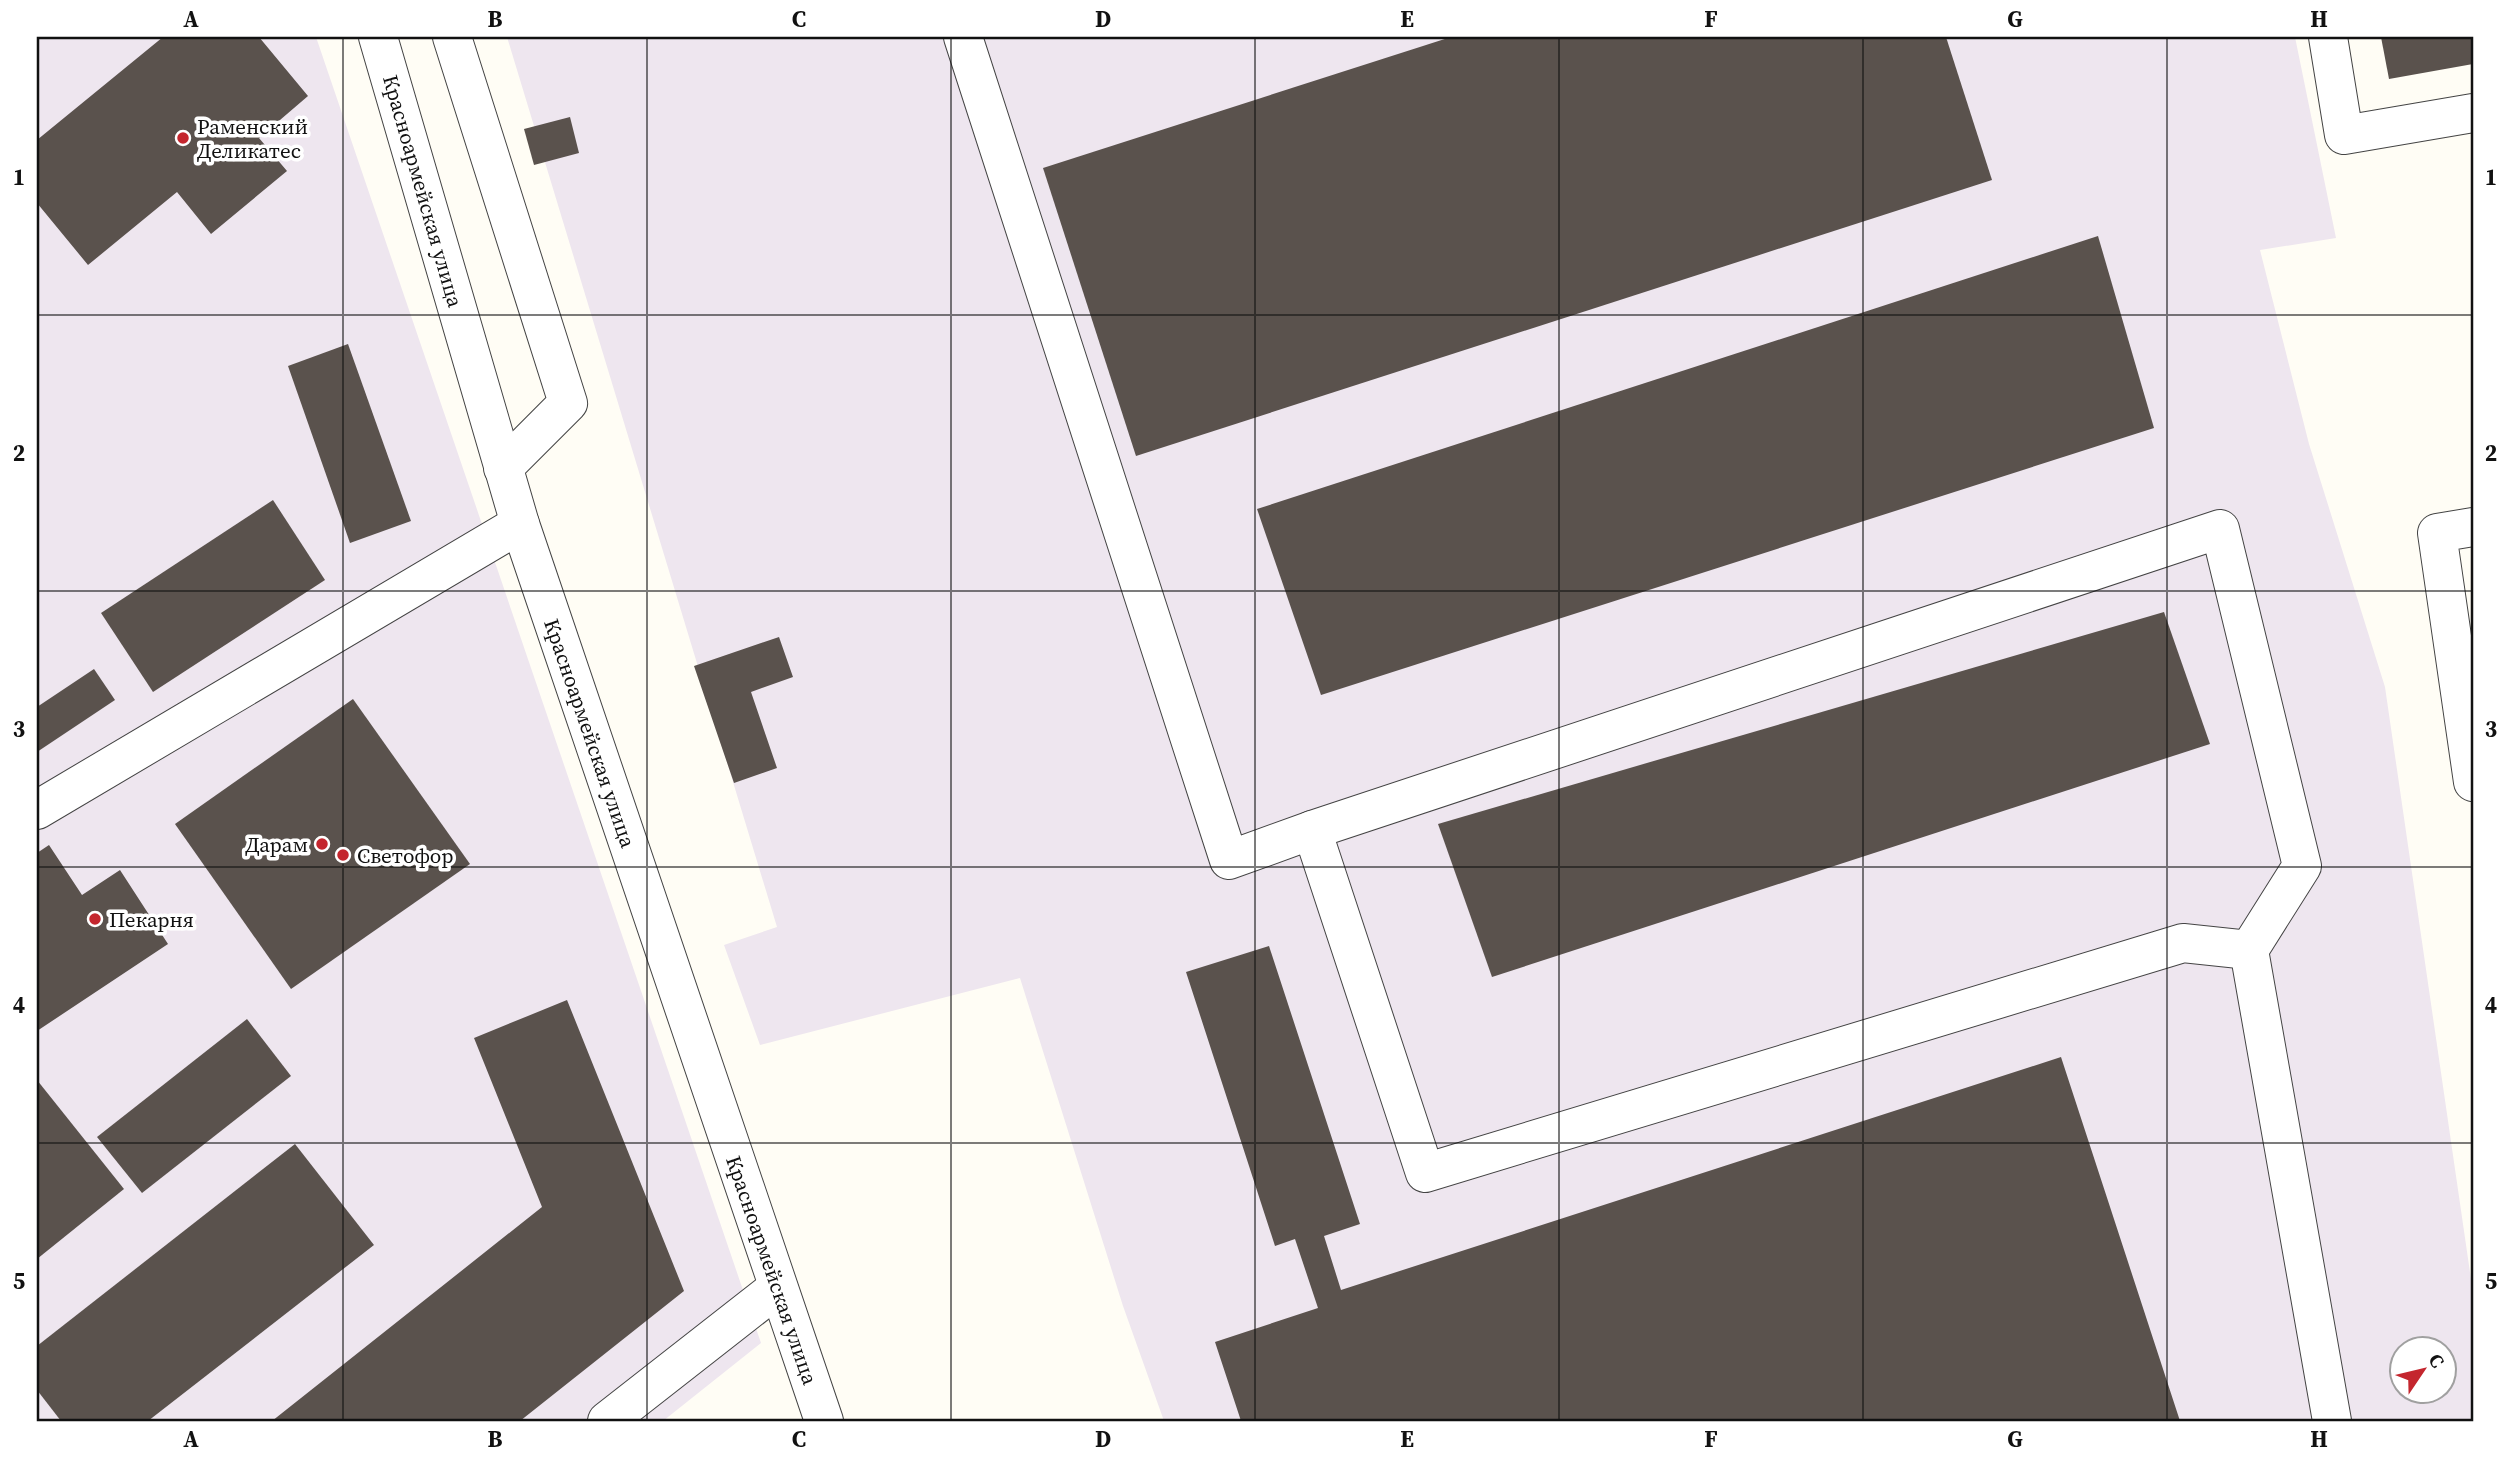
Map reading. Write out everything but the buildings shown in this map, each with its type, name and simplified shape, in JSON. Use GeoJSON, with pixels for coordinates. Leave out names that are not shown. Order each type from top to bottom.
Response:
{"type":"FeatureCollection","features":[{"type":"Feature","properties":{"kind":"street","name":"Красноармейская улица"},"geometry":{"type":"LineString","coordinates":[[378,37],[520,524],[824,1421]]}},
{"type":"Feature","properties":{"kind":"street"},"geometry":{"type":"LineString","coordinates":[[453,37],[568,402],[503,468]]}},
{"type":"Feature","properties":{"kind":"street"},"geometry":{"type":"LineString","coordinates":[[963,37],[1229,860],[1312,830],[2220,529],[2302,866],[2249,950],[2332,1421]]}},
{"type":"Feature","properties":{"kind":"street"},"geometry":{"type":"LineString","coordinates":[[2328,37],[2344,135],[2473,113]]}},
{"type":"Feature","properties":{"kind":"street"},"geometry":{"type":"LineString","coordinates":[[37,810],[520,524]]}},
{"type":"Feature","properties":{"kind":"street"},"geometry":{"type":"LineString","coordinates":[[2473,527],[2437,533],[2470,730],[2473,782]]}},
{"type":"Feature","properties":{"kind":"street"},"geometry":{"type":"LineString","coordinates":[[1312,830],[1425,1173],[2183,943],[2249,950]]}},
{"type":"Feature","properties":{"kind":"street"},"geometry":{"type":"LineString","coordinates":[[607,1421],[777,1288]]}},
{"type":"Feature","properties":{"kind":"shaded area"},"geometry":{"type":"Polygon","coordinates":[[[37,37],[316,37],[761,1343],[663,1421],[37,1421],[37,37]]]}},
{"type":"Feature","properties":{"kind":"shaded area"},"geometry":{"type":"Polygon","coordinates":[[[507,37],[2295,37],[2336,238],[2260,250],[2309,444],[2385,687],[2473,1293],[2473,1421],[1164,1421],[1123,1306],[1020,978],[760,1045],[724,945],[777,927],[507,37]]]}},
{"type":"Feature","properties":{"kind":"place","name":"Раменский Деликатес"},"geometry":{"type":"Point","coordinates":[183,138]}},
{"type":"Feature","properties":{"kind":"place","name":"Дарам"},"geometry":{"type":"Point","coordinates":[322,844]}},
{"type":"Feature","properties":{"kind":"place","name":"Светофор"},"geometry":{"type":"Point","coordinates":[343,855]}},
{"type":"Feature","properties":{"kind":"place","name":"Пекарня"},"geometry":{"type":"Point","coordinates":[95,919]}}]}
